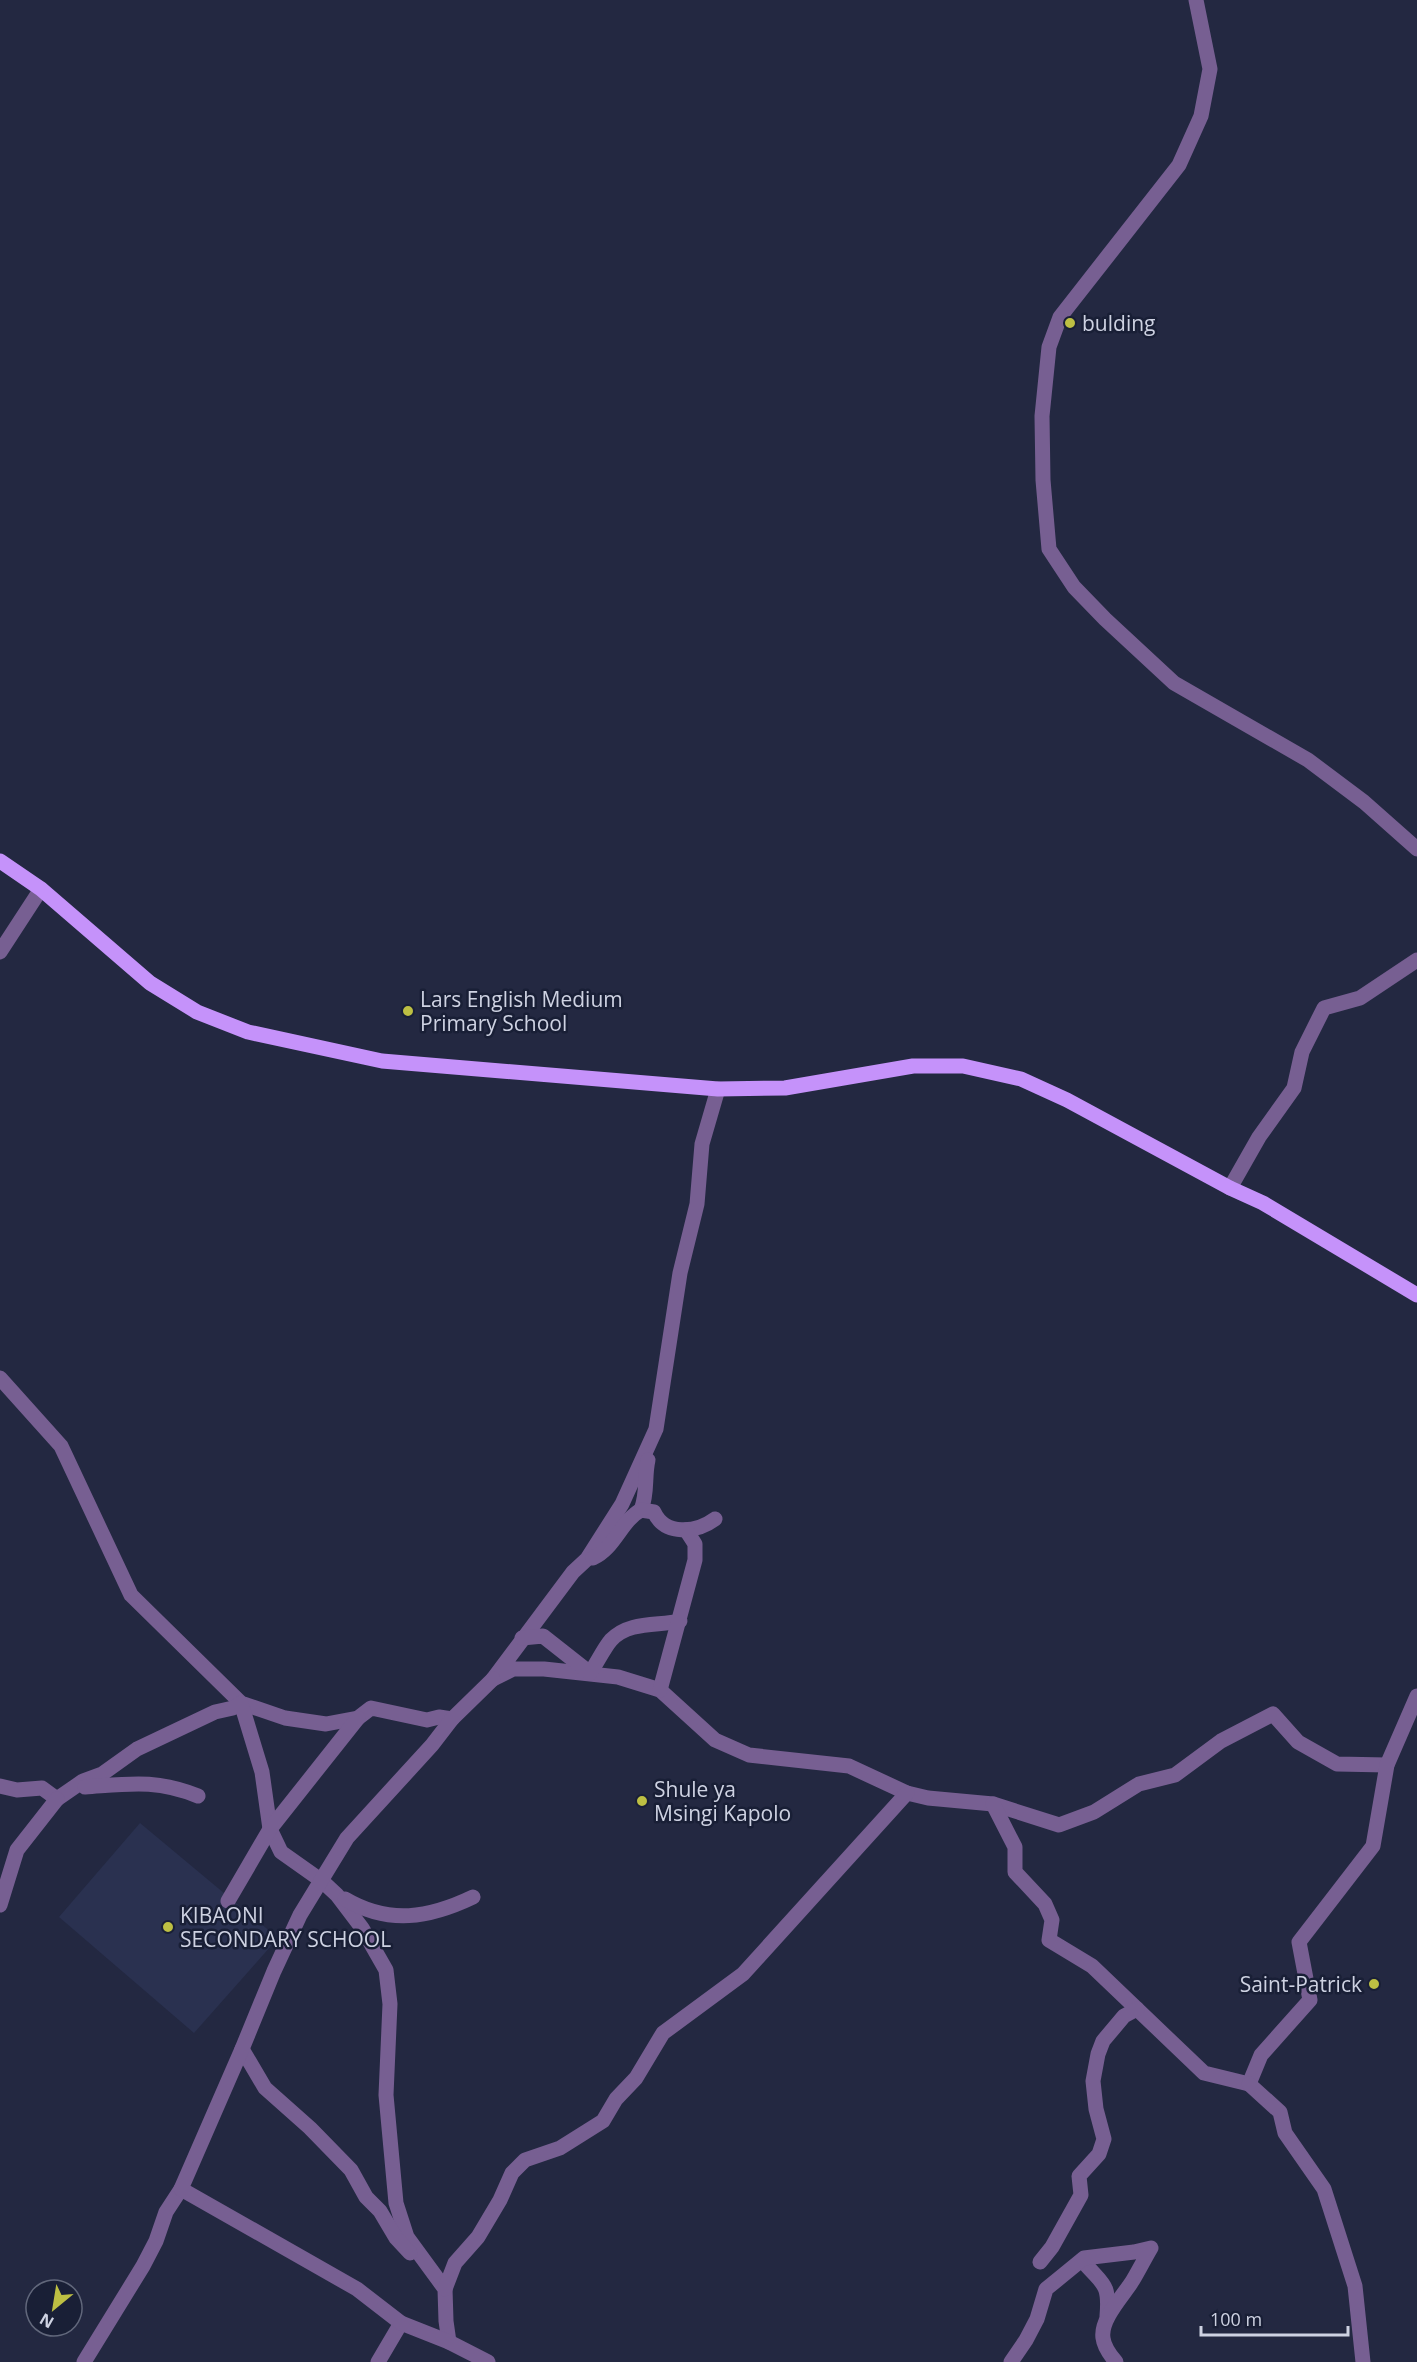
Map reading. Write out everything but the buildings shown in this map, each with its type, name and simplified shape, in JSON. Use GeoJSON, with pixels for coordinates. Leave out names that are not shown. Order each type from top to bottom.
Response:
{"type":"FeatureCollection","features":[{"type":"Feature","properties":{"kind":"main road"},"geometry":{"type":"LineString","coordinates":[[0,861],[41,889],[150,983],[196,1012],[248,1032],[382,1061],[718,1089],[785,1088],[912,1066],[963,1066],[1021,1079],[1067,1100],[1230,1188],[1263,1203],[1417,1295]]}},
{"type":"Feature","properties":{"kind":"street"},"geometry":{"type":"LineString","coordinates":[[1196,0],[1210,69],[1201,116],[1179,165],[1060,317],[1049,347],[1042,416],[1043,480],[1049,549],[1074,587],[1174,683],[1308,760],[1364,802],[1417,849]]}},
{"type":"Feature","properties":{"kind":"street"},"geometry":{"type":"LineString","coordinates":[[0,952],[41,889]]}},
{"type":"Feature","properties":{"kind":"street"},"geometry":{"type":"LineString","coordinates":[[1230,1188],[1259,1137],[1294,1088],[1302,1052],[1324,1008],[1360,998],[1417,960]]}},
{"type":"Feature","properties":{"kind":"street"},"geometry":{"type":"LineString","coordinates":[[641,1510],[645,1499],[646,1470],[656,1429],[680,1274],[698,1204],[702,1144],[718,1089]]}},
{"type":"Feature","properties":{"kind":"street"},"geometry":{"type":"LineString","coordinates":[[0,1378],[61,1446],[131,1595],[242,1703],[285,1718],[326,1724],[358,1718]]}},
{"type":"Feature","properties":{"kind":"street"},"geometry":{"type":"LineString","coordinates":[[84,2362],[156,2241],[166,2212],[181,2189],[300,1915],[347,1838],[452,1719],[493,1679],[573,1572],[587,1559],[622,1504],[656,1429]]}},
{"type":"Feature","properties":{"kind":"street"},"geometry":{"type":"LineString","coordinates":[[587,1559],[601,1553],[619,1534],[632,1515],[641,1510],[654,1512],[658,1521],[668,1528],[686,1530],[715,1519]]}},
{"type":"Feature","properties":{"kind":"street"},"geometry":{"type":"LineString","coordinates":[[660,1690],[695,1560],[695,1544],[686,1530]]}},
{"type":"Feature","properties":{"kind":"street"},"geometry":{"type":"LineString","coordinates":[[541,1615],[552,1641]]}},
{"type":"Feature","properties":{"kind":"street"},"geometry":{"type":"LineString","coordinates":[[590,1672],[610,1641],[621,1633],[641,1626],[680,1621]]}},
{"type":"Feature","properties":{"kind":"street"},"geometry":{"type":"LineString","coordinates":[[522,1638],[543,1636],[590,1672]]}},
{"type":"Feature","properties":{"kind":"street"},"geometry":{"type":"LineString","coordinates":[[493,1679],[513,1669],[544,1668],[618,1677],[660,1690],[716,1740],[749,1755],[849,1766],[907,1793],[928,1798],[993,1804],[1059,1825],[1094,1812],[1139,1784],[1175,1775],[1221,1741],[1274,1714],[1298,1742],[1337,1764],[1387,1765]]}},
{"type":"Feature","properties":{"kind":"street"},"geometry":{"type":"LineString","coordinates":[[1249,2084],[1261,2055],[1310,2000],[1299,1942],[1373,1846],[1387,1765],[1417,1696]]}},
{"type":"Feature","properties":{"kind":"street"},"geometry":{"type":"LineString","coordinates":[[0,1905],[17,1850],[57,1799],[76,1788],[82,1781],[102,1774],[137,1749],[215,1712],[242,1703]]}},
{"type":"Feature","properties":{"kind":"street"},"geometry":{"type":"LineString","coordinates":[[242,1703],[262,1772],[270,1829],[281,1852],[322,1881],[337,1895],[362,1928],[386,1970],[390,2004],[386,2095],[396,2203],[407,2237],[445,2289]]}},
{"type":"Feature","properties":{"kind":"street"},"geometry":{"type":"LineString","coordinates":[[228,1901],[270,1829],[358,1718],[371,1708],[428,1720],[439,1717],[452,1719]]}},
{"type":"Feature","properties":{"kind":"street"},"geometry":{"type":"LineString","coordinates":[[76,1788],[105,1784],[160,1784],[198,1796]]}},
{"type":"Feature","properties":{"kind":"street"},"geometry":{"type":"LineString","coordinates":[[0,1786],[17,1790],[42,1788],[57,1799]]}},
{"type":"Feature","properties":{"kind":"street"},"geometry":{"type":"LineString","coordinates":[[449,2342],[445,2289],[454,2263],[478,2237],[500,2200],[512,2172],[525,2160],[560,2148],[603,2121],[616,2099],[636,2078],[663,2033],[743,1974],[907,1793]]}},
{"type":"Feature","properties":{"kind":"street"},"geometry":{"type":"LineString","coordinates":[[993,1804],[1016,1847],[1015,1872],[1045,1904],[1052,1920],[1049,1940],[1092,1966],[1204,2073],[1249,2084],[1280,2112],[1285,2133],[1324,2189],[1355,2286],[1363,2362]]}},
{"type":"Feature","properties":{"kind":"street"},"geometry":{"type":"LineString","coordinates":[[337,1895],[363,1910],[399,1917],[414,1917],[451,1909],[473,1897]]}},
{"type":"Feature","properties":{"kind":"street"},"geometry":{"type":"LineString","coordinates":[[1040,2262],[1052,2247],[1081,2195],[1079,2176],[1099,2154],[1104,2139],[1096,2109],[1093,2082],[1098,2054],[1103,2041],[1124,2016],[1137,2009]]}},
{"type":"Feature","properties":{"kind":"street"},"geometry":{"type":"LineString","coordinates":[[242,2049],[265,2088],[310,2128],[351,2170],[366,2198],[380,2211],[396,2238],[427,2266]]}},
{"type":"Feature","properties":{"kind":"street"},"geometry":{"type":"LineString","coordinates":[[181,2189],[357,2289],[401,2323],[449,2342],[488,2362]]}},
{"type":"Feature","properties":{"kind":"street"},"geometry":{"type":"LineString","coordinates":[[1011,2362],[1037,2319],[1046,2289],[1082,2260],[1151,2248],[1128,2288],[1113,2307],[1102,2337],[1108,2353],[1116,2362]]}},
{"type":"Feature","properties":{"kind":"street"},"geometry":{"type":"LineString","coordinates":[[1082,2260],[1102,2282],[1109,2295],[1107,2322]]}},
{"type":"Feature","properties":{"kind":"street"},"geometry":{"type":"LineString","coordinates":[[378,2362],[401,2323]]}},
{"type":"Feature","properties":{"kind":"shaded area","name":"KIBAONI SECONDARY SCHOOL"},"geometry":{"type":"Polygon","coordinates":[[[140,1823],[278,1938],[194,2033],[59,1917],[140,1823]]]}},
{"type":"Feature","properties":{"kind":"place","name":"bulding"},"geometry":{"type":"Point","coordinates":[1070,323]}},
{"type":"Feature","properties":{"kind":"place","name":"Lars English Medium Primary School"},"geometry":{"type":"Point","coordinates":[408,1011]}},
{"type":"Feature","properties":{"kind":"place","name":"Shule ya Msingi Kapolo"},"geometry":{"type":"Point","coordinates":[642,1801]}},
{"type":"Feature","properties":{"kind":"place","name":"KIBAONI SECONDARY SCHOOL"},"geometry":{"type":"Point","coordinates":[168,1927]}},
{"type":"Feature","properties":{"kind":"place","name":"Saint-Patrick"},"geometry":{"type":"Point","coordinates":[1374,1984]}}]}
